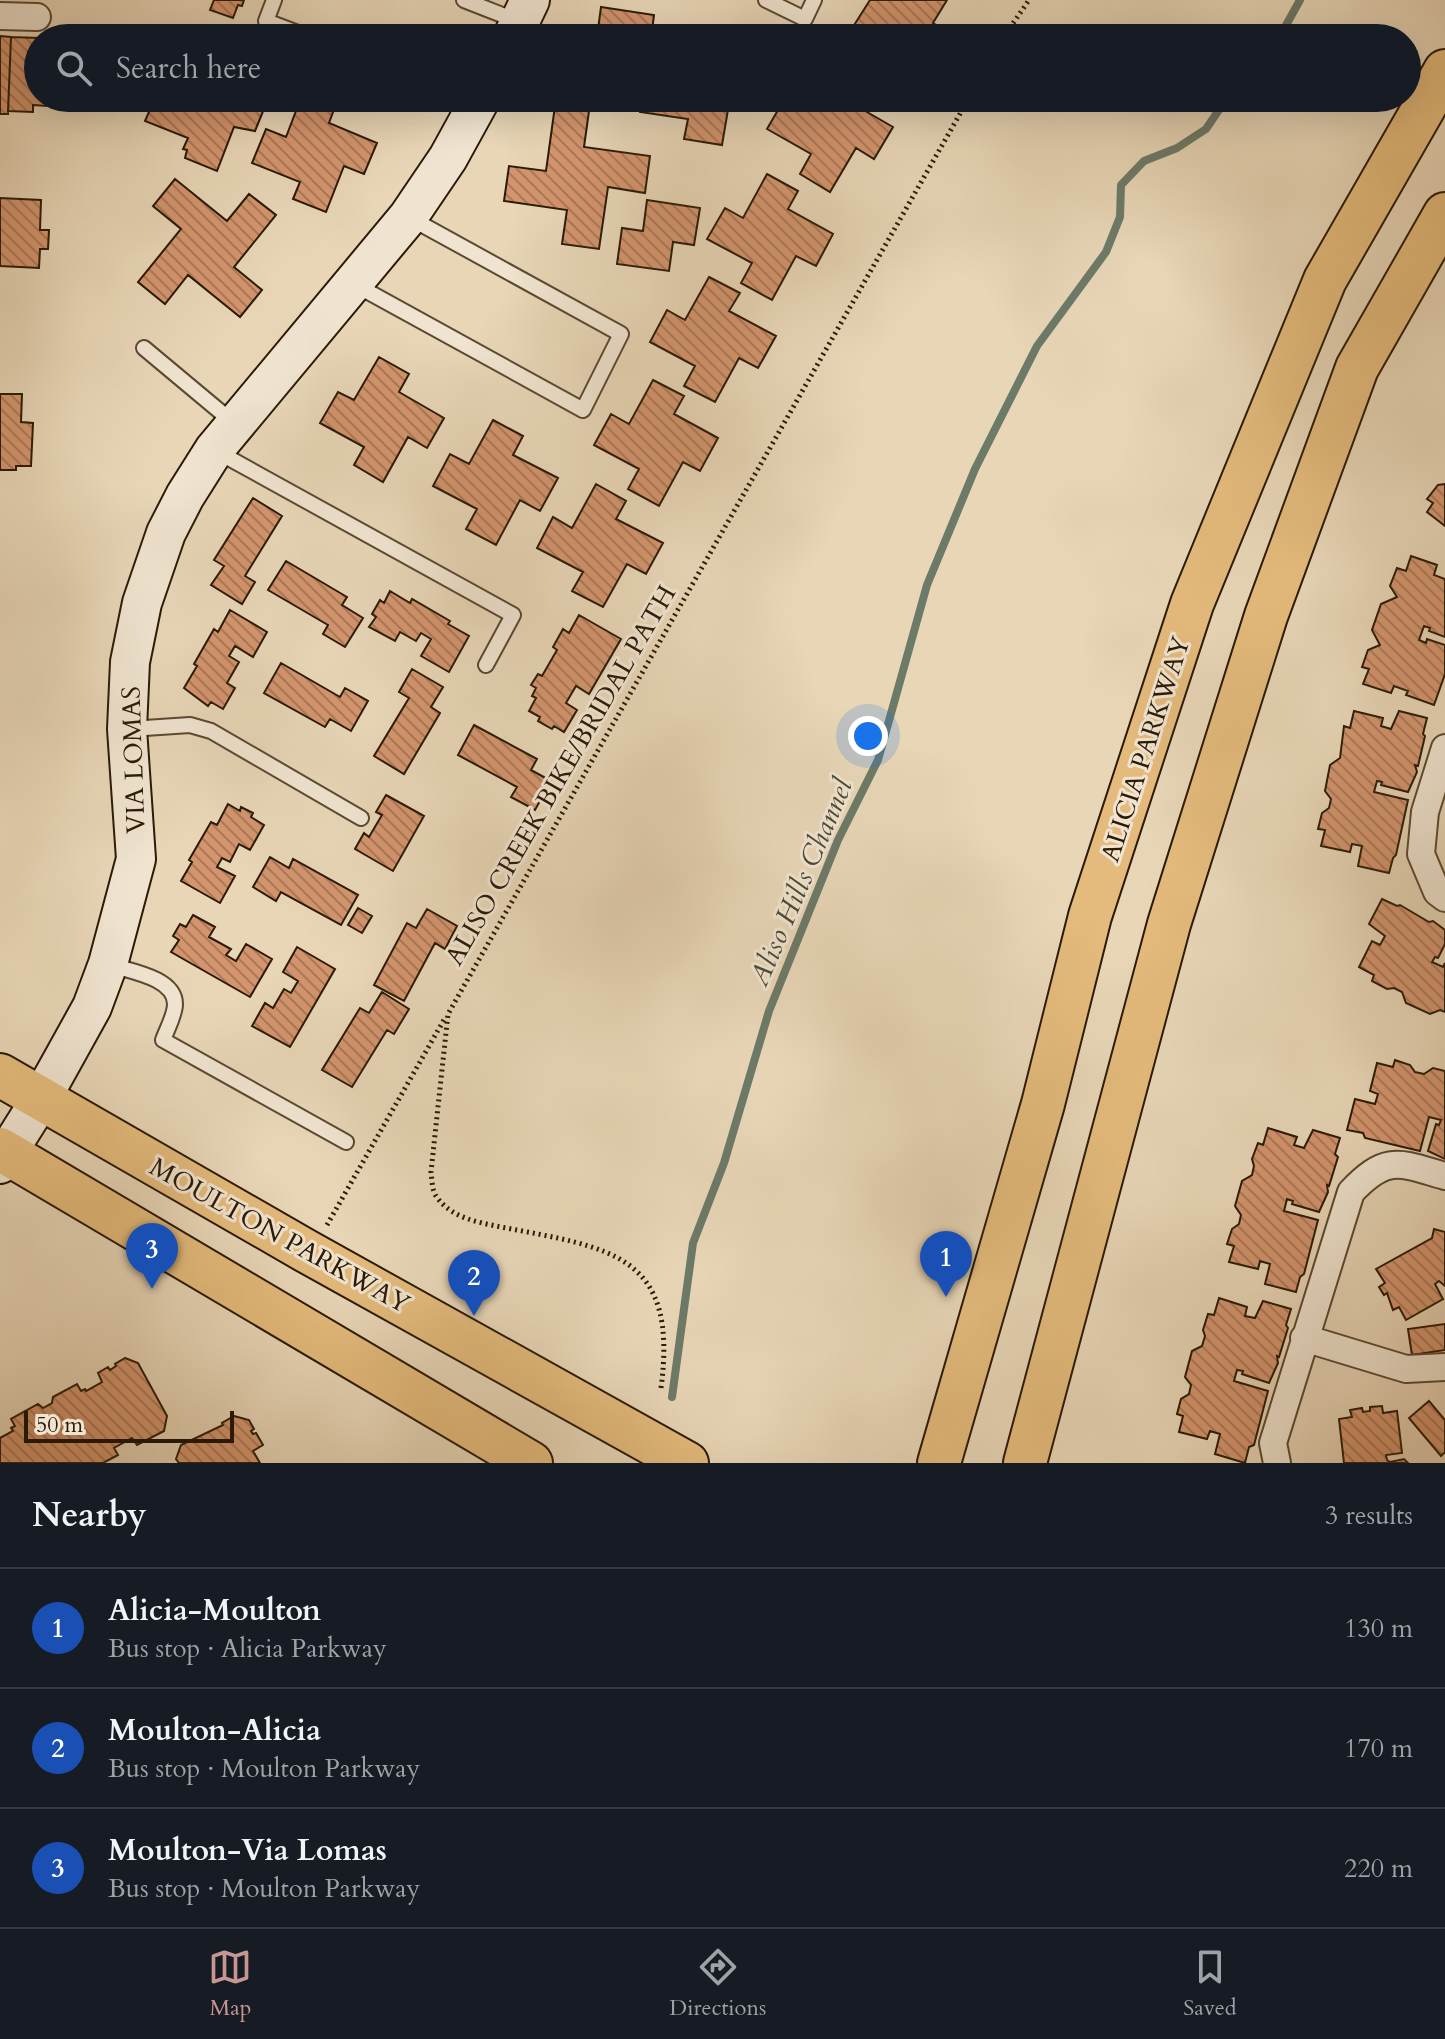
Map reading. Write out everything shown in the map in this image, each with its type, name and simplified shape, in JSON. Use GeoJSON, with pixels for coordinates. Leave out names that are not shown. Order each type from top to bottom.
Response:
{"type":"FeatureCollection","features":[{"type":"Feature","properties":{"kind":"main road","name":"ALICIA PARKWAY"},"geometry":{"type":"LineString","coordinates":[[939,1463],[1043,1104],[1090,916],[1192,604],[1325,280],[1445,71]]}},
{"type":"Feature","properties":{"kind":"main road"},"geometry":{"type":"LineString","coordinates":[[1025,1463],[1169,924],[1266,616],[1357,368],[1445,214]]}},
{"type":"Feature","properties":{"kind":"main road","name":"MOULTON PARKWAY"},"geometry":{"type":"LineString","coordinates":[[0,1075],[687,1463]]}},
{"type":"Feature","properties":{"kind":"main road"},"geometry":{"type":"LineString","coordinates":[[2,1155],[531,1463]]}},
{"type":"Feature","properties":{"kind":"street"},"geometry":{"type":"LineString","coordinates":[[0,16],[37,17]]}},
{"type":"Feature","properties":{"kind":"street","name":"VIA LOMAS"},"geometry":{"type":"LineString","coordinates":[[2,1155],[41,1099],[92,1007],[108,964],[136,859],[127,729],[130,662],[142,603],[166,533],[185,496],[224,437],[408,217],[448,158],[469,112]]}},
{"type":"Feature","properties":{"kind":"street"},"geometry":{"type":"LineString","coordinates":[[1445,748],[1425,812],[1421,854],[1437,892],[1445,898]]}},
{"type":"Feature","properties":{"kind":"street"},"geometry":{"type":"LineString","coordinates":[[1277,1463],[1273,1443],[1351,1192],[1371,1171],[1399,1164],[1445,1176]]}},
{"type":"Feature","properties":{"kind":"street"},"geometry":{"type":"LineString","coordinates":[[1304,1338],[1406,1369],[1434,1368],[1445,1389]]}},
{"type":"Feature","properties":{"kind":"lane"},"geometry":{"type":"LineString","coordinates":[[274,0],[266,21],[274,24]]}},
{"type":"Feature","properties":{"kind":"lane"},"geometry":{"type":"LineString","coordinates":[[464,0],[520,20]]}},
{"type":"Feature","properties":{"kind":"lane"},"geometry":{"type":"LineString","coordinates":[[766,0],[805,19],[814,0]]}},
{"type":"Feature","properties":{"kind":"lane"},"geometry":{"type":"LineString","coordinates":[[353,284],[583,410],[621,334],[408,217]]}},
{"type":"Feature","properties":{"kind":"lane"},"geometry":{"type":"LineString","coordinates":[[144,348],[224,437],[513,615],[486,665]]}},
{"type":"Feature","properties":{"kind":"lane"},"geometry":{"type":"LineString","coordinates":[[127,729],[190,725],[211,731],[361,818]]}},
{"type":"Feature","properties":{"kind":"lane"},"geometry":{"type":"LineString","coordinates":[[108,964],[163,983],[173,993],[176,1006],[163,1040],[346,1142]]}},
{"type":"Feature","properties":{"kind":"path"},"geometry":{"type":"LineString","coordinates":[[1013,24],[1029,0]]}},
{"type":"Feature","properties":{"kind":"path","name":"ALISO CREEK BIKE/BRIDAL PATH"},"geometry":{"type":"LineString","coordinates":[[661,1388],[666,1354],[665,1329],[660,1305],[644,1278],[620,1259],[596,1247],[475,1221],[451,1212],[435,1194],[431,1172],[448,1014],[961,112]]}},
{"type":"Feature","properties":{"kind":"path"},"geometry":{"type":"LineString","coordinates":[[311,1253],[448,1014]]}},
{"type":"Feature","properties":{"kind":"building"},"geometry":{"type":"Polygon","coordinates":[[[214,0],[244,0],[242,6],[238,5],[233,18],[210,10],[214,0]]]}},
{"type":"Feature","properties":{"kind":"building"},"geometry":{"type":"Polygon","coordinates":[[[870,0],[947,0],[935,24],[855,24],[870,0]]]}},
{"type":"Feature","properties":{"kind":"building"},"geometry":{"type":"Polygon","coordinates":[[[601,7],[654,15],[653,24],[599,24],[601,7]]]}},
{"type":"Feature","properties":{"kind":"building"},"geometry":{"type":"Polygon","coordinates":[[[0,36],[11,37],[8,114],[0,114],[0,36]]]}},
{"type":"Feature","properties":{"kind":"building"},"geometry":{"type":"Polygon","coordinates":[[[11,37],[24,37],[24,112],[8,111],[11,37]]]}},
{"type":"Feature","properties":{"kind":"building"},"geometry":{"type":"Polygon","coordinates":[[[149,112],[263,112],[255,131],[234,127],[217,171],[185,158],[187,150],[183,149],[188,138],[145,121],[149,112]]]}},
{"type":"Feature","properties":{"kind":"building"},"geometry":{"type":"Polygon","coordinates":[[[296,112],[333,112],[329,123],[377,143],[364,174],[344,166],[326,212],[293,199],[300,182],[252,163],[266,129],[286,137],[296,112]]]}},
{"type":"Feature","properties":{"kind":"building"},"geometry":{"type":"Polygon","coordinates":[[[554,112],[589,112],[584,147],[650,156],[645,193],[608,187],[599,249],[562,244],[567,210],[504,201],[509,166],[546,171],[554,112]]]}},
{"type":"Feature","properties":{"kind":"building"},"geometry":{"type":"Polygon","coordinates":[[[640,112],[728,112],[722,145],[684,139],[688,119],[640,112]]]}},
{"type":"Feature","properties":{"kind":"building"},"geometry":{"type":"Polygon","coordinates":[[[777,112],[867,112],[893,127],[874,159],[856,148],[830,192],[800,174],[811,154],[767,129],[777,112]]]}},
{"type":"Feature","properties":{"kind":"building"},"geometry":{"type":"Polygon","coordinates":[[[767,174],[798,191],[788,209],[833,234],[816,266],[796,256],[772,300],[741,283],[752,263],[707,239],[725,208],[743,218],[767,174]]]}},
{"type":"Feature","properties":{"kind":"building"},"geometry":{"type":"Polygon","coordinates":[[[175,179],[227,221],[249,194],[276,215],[234,267],[262,290],[240,317],[188,275],[165,304],[138,282],[181,229],[153,206],[175,179]]]}},
{"type":"Feature","properties":{"kind":"building"},"geometry":{"type":"Polygon","coordinates":[[[0,198],[41,200],[40,230],[49,230],[48,249],[40,249],[39,268],[0,266],[0,198]]]}},
{"type":"Feature","properties":{"kind":"building"},"geometry":{"type":"Polygon","coordinates":[[[647,200],[700,208],[694,245],[673,242],[669,271],[617,264],[622,228],[643,231],[647,200]]]}},
{"type":"Feature","properties":{"kind":"building"},"geometry":{"type":"Polygon","coordinates":[[[709,277],[740,293],[729,311],[776,336],[758,368],[739,358],[715,402],[684,386],[695,366],[650,342],[667,310],[685,320],[709,277]]]}},
{"type":"Feature","properties":{"kind":"building"},"geometry":{"type":"Polygon","coordinates":[[[379,357],[409,374],[399,392],[444,418],[427,448],[408,437],[383,482],[354,465],[364,447],[320,423],[338,392],[354,400],[379,357]]]}},
{"type":"Feature","properties":{"kind":"building"},"geometry":{"type":"Polygon","coordinates":[[[653,380],[684,396],[674,414],[718,438],[700,471],[683,462],[659,506],[628,489],[639,469],[594,445],[611,414],[629,424],[653,380]]]}},
{"type":"Feature","properties":{"kind":"building"},"geometry":{"type":"Polygon","coordinates":[[[0,394],[22,394],[21,422],[33,423],[31,466],[0,470],[0,394]]]}},
{"type":"Feature","properties":{"kind":"building"},"geometry":{"type":"Polygon","coordinates":[[[493,420],[523,436],[513,455],[558,478],[540,511],[520,500],[496,545],[466,529],[477,509],[433,486],[450,454],[469,464],[493,420]]]}},
{"type":"Feature","properties":{"kind":"building"},"geometry":{"type":"Polygon","coordinates":[[[596,484],[626,501],[616,519],[663,543],[646,574],[627,564],[603,607],[572,591],[583,572],[537,548],[553,517],[572,528],[596,484]]]}},
{"type":"Feature","properties":{"kind":"building"},"geometry":{"type":"Polygon","coordinates":[[[1445,484],[1445,526],[1427,512],[1433,503],[1427,499],[1438,485],[1445,484]]]}},
{"type":"Feature","properties":{"kind":"building"},"geometry":{"type":"Polygon","coordinates":[[[253,498],[282,516],[245,576],[255,582],[242,604],[211,585],[224,566],[214,560],[253,498]]]}},
{"type":"Feature","properties":{"kind":"building"},"geometry":{"type":"Polygon","coordinates":[[[1411,556],[1437,565],[1434,575],[1445,579],[1445,637],[1424,626],[1419,640],[1426,643],[1427,639],[1445,645],[1445,674],[1434,705],[1406,695],[1408,691],[1394,686],[1391,693],[1363,684],[1369,669],[1362,667],[1368,650],[1380,645],[1372,630],[1381,604],[1397,597],[1390,586],[1397,568],[1406,571],[1411,556]]]}},
{"type":"Feature","properties":{"kind":"building"},"geometry":{"type":"Polygon","coordinates":[[[286,561],[347,597],[342,605],[363,618],[345,647],[323,634],[328,625],[268,590],[286,561]]]}},
{"type":"Feature","properties":{"kind":"building"},"geometry":{"type":"Polygon","coordinates":[[[390,591],[410,603],[412,599],[469,636],[449,672],[421,656],[431,639],[421,633],[416,641],[400,632],[395,641],[369,627],[376,617],[372,614],[380,600],[384,603],[390,591]]]}},
{"type":"Feature","properties":{"kind":"building"},"geometry":{"type":"Polygon","coordinates":[[[230,610],[267,632],[253,657],[235,646],[229,656],[239,662],[227,683],[235,688],[223,709],[211,702],[208,706],[184,688],[214,629],[218,632],[230,610]]]}},
{"type":"Feature","properties":{"kind":"building"},"geometry":{"type":"Polygon","coordinates":[[[579,615],[621,639],[589,694],[576,686],[566,703],[577,710],[564,732],[538,721],[540,717],[529,711],[536,698],[532,696],[536,688],[531,685],[538,674],[542,676],[557,650],[553,647],[563,629],[569,633],[579,615]]]}},
{"type":"Feature","properties":{"kind":"building"},"geometry":{"type":"Polygon","coordinates":[[[281,663],[340,697],[345,688],[368,701],[351,731],[330,719],[325,727],[264,693],[281,663]]]}},
{"type":"Feature","properties":{"kind":"building"},"geometry":{"type":"Polygon","coordinates":[[[412,669],[443,687],[431,707],[440,713],[404,774],[374,756],[409,698],[399,692],[412,669]]]}},
{"type":"Feature","properties":{"kind":"building"},"geometry":{"type":"Polygon","coordinates":[[[1354,711],[1383,718],[1381,726],[1391,729],[1399,711],[1427,718],[1418,766],[1415,765],[1417,772],[1408,792],[1381,785],[1382,782],[1377,781],[1374,792],[1408,800],[1389,873],[1358,866],[1362,846],[1352,844],[1350,852],[1321,846],[1325,830],[1318,829],[1322,813],[1329,808],[1331,799],[1325,791],[1330,765],[1340,758],[1344,726],[1350,728],[1354,711]]]}},
{"type":"Feature","properties":{"kind":"building"},"geometry":{"type":"Polygon","coordinates":[[[474,725],[537,759],[531,770],[551,781],[535,810],[511,797],[517,787],[458,755],[474,725]]]}},
{"type":"Feature","properties":{"kind":"building"},"geometry":{"type":"Polygon","coordinates":[[[386,795],[424,816],[393,871],[355,849],[364,833],[369,837],[382,815],[376,812],[386,795]]]}},
{"type":"Feature","properties":{"kind":"building"},"geometry":{"type":"Polygon","coordinates":[[[228,804],[240,811],[241,807],[253,813],[251,817],[264,825],[250,850],[239,844],[230,862],[222,858],[217,867],[235,876],[220,903],[181,881],[211,822],[217,825],[228,804]]]}},
{"type":"Feature","properties":{"kind":"building"},"geometry":{"type":"Polygon","coordinates":[[[270,857],[289,868],[293,859],[358,895],[341,925],[281,892],[276,901],[253,887],[270,857]]]}},
{"type":"Feature","properties":{"kind":"building"},"geometry":{"type":"Polygon","coordinates":[[[1382,899],[1400,905],[1429,922],[1433,921],[1445,930],[1445,944],[1438,958],[1435,957],[1432,962],[1443,967],[1445,963],[1445,1012],[1440,1010],[1430,1014],[1406,1003],[1402,992],[1372,981],[1374,975],[1359,967],[1372,941],[1380,945],[1385,936],[1369,924],[1382,899]]]}},
{"type":"Feature","properties":{"kind":"building"},"geometry":{"type":"Polygon","coordinates":[[[358,908],[372,916],[362,933],[348,925],[358,908]]]}},
{"type":"Feature","properties":{"kind":"building"},"geometry":{"type":"Polygon","coordinates":[[[427,909],[457,926],[445,949],[435,943],[404,1001],[374,985],[407,923],[416,928],[427,909]]]}},
{"type":"Feature","properties":{"kind":"building"},"geometry":{"type":"Polygon","coordinates":[[[193,915],[215,927],[209,937],[231,949],[226,955],[236,961],[246,944],[272,959],[250,997],[171,952],[179,940],[173,936],[180,924],[186,927],[193,915]]]}},
{"type":"Feature","properties":{"kind":"building"},"geometry":{"type":"Polygon","coordinates":[[[297,947],[335,969],[290,1047],[252,1026],[265,1003],[273,1008],[284,989],[291,993],[298,981],[283,972],[297,947]]]}},
{"type":"Feature","properties":{"kind":"building"},"geometry":{"type":"Polygon","coordinates":[[[382,992],[409,1009],[394,1034],[387,1030],[352,1087],[322,1070],[360,1008],[369,1013],[382,992]]]}},
{"type":"Feature","properties":{"kind":"building"},"geometry":{"type":"Polygon","coordinates":[[[1395,1060],[1424,1074],[1433,1068],[1445,1071],[1445,1159],[1428,1151],[1436,1124],[1439,1125],[1441,1120],[1429,1117],[1420,1151],[1365,1138],[1363,1133],[1347,1130],[1355,1099],[1375,1104],[1378,1094],[1370,1091],[1377,1063],[1393,1067],[1395,1060]]]}},
{"type":"Feature","properties":{"kind":"building"},"geometry":{"type":"Polygon","coordinates":[[[1268,1128],[1297,1137],[1294,1145],[1304,1148],[1313,1130],[1340,1138],[1335,1154],[1338,1157],[1319,1212],[1292,1204],[1293,1201],[1287,1199],[1284,1211],[1318,1220],[1296,1292],[1265,1284],[1270,1264],[1260,1261],[1258,1269],[1229,1262],[1234,1246],[1227,1244],[1232,1229],[1239,1224],[1241,1215],[1235,1206],[1242,1181],[1252,1175],[1252,1159],[1258,1143],[1263,1145],[1268,1128]]]}},
{"type":"Feature","properties":{"kind":"building"},"geometry":{"type":"Polygon","coordinates":[[[1434,1229],[1445,1232],[1445,1286],[1439,1281],[1435,1284],[1443,1299],[1406,1320],[1399,1307],[1393,1310],[1387,1293],[1384,1295],[1379,1287],[1385,1283],[1376,1269],[1432,1238],[1434,1229]]]}},
{"type":"Feature","properties":{"kind":"building"},"geometry":{"type":"Polygon","coordinates":[[[1219,1298],[1247,1307],[1245,1316],[1255,1318],[1263,1301],[1291,1309],[1286,1325],[1288,1328],[1277,1356],[1278,1363],[1269,1383],[1237,1370],[1234,1381],[1268,1391],[1254,1445],[1249,1447],[1245,1463],[1215,1454],[1220,1434],[1210,1431],[1207,1439],[1179,1432],[1183,1416],[1177,1414],[1181,1399],[1189,1394],[1191,1385],[1185,1377],[1192,1351],[1202,1346],[1208,1314],[1214,1315],[1219,1298]]]}},
{"type":"Feature","properties":{"kind":"building"},"geometry":{"type":"Polygon","coordinates":[[[1445,1324],[1445,1350],[1412,1355],[1408,1329],[1445,1324]]]}},
{"type":"Feature","properties":{"kind":"building"},"geometry":{"type":"Polygon","coordinates":[[[125,1358],[138,1363],[167,1416],[164,1431],[137,1445],[132,1438],[114,1448],[118,1455],[103,1463],[0,1463],[0,1438],[13,1431],[11,1428],[15,1426],[11,1419],[38,1404],[43,1408],[52,1403],[53,1397],[77,1384],[81,1391],[86,1391],[102,1382],[98,1373],[108,1367],[110,1370],[125,1358]]]}},
{"type":"Feature","properties":{"kind":"building"},"geometry":{"type":"Polygon","coordinates":[[[1429,1401],[1445,1420],[1445,1452],[1441,1456],[1409,1418],[1429,1401]]]}},
{"type":"Feature","properties":{"kind":"building"},"geometry":{"type":"Polygon","coordinates":[[[1382,1406],[1383,1413],[1397,1411],[1402,1453],[1386,1455],[1387,1460],[1404,1459],[1408,1463],[1344,1463],[1339,1419],[1352,1417],[1350,1410],[1362,1408],[1363,1412],[1370,1411],[1370,1407],[1382,1406]]]}},
{"type":"Feature","properties":{"kind":"building"},"geometry":{"type":"Polygon","coordinates":[[[234,1416],[249,1420],[254,1429],[251,1431],[256,1433],[263,1445],[253,1451],[260,1463],[179,1463],[176,1459],[181,1445],[223,1425],[234,1416]]]}},
{"type":"Feature","properties":{"kind":"waterway","name":"Aliso Hills Channel"},"geometry":{"type":"LineString","coordinates":[[1287,24],[1300,0]]}},
{"type":"Feature","properties":{"kind":"waterway","name":"Aliso Hills Channel"},"geometry":{"type":"LineString","coordinates":[[672,1397],[693,1243],[724,1163],[769,1011],[838,840],[878,760],[927,585],[975,469],[1037,346],[1106,252],[1120,217],[1121,185],[1144,161],[1177,148],[1206,129],[1218,112]]}},
{"type":"Feature","properties":{"kind":"place","name":"Moulton-Via Lomas"},"geometry":{"type":"Point","coordinates":[152,1289]}},
{"type":"Feature","properties":{"kind":"place","name":"Alicia-Moulton"},"geometry":{"type":"Point","coordinates":[946,1297]}},
{"type":"Feature","properties":{"kind":"place","name":"Moulton-Alicia"},"geometry":{"type":"Point","coordinates":[474,1316]}}]}
